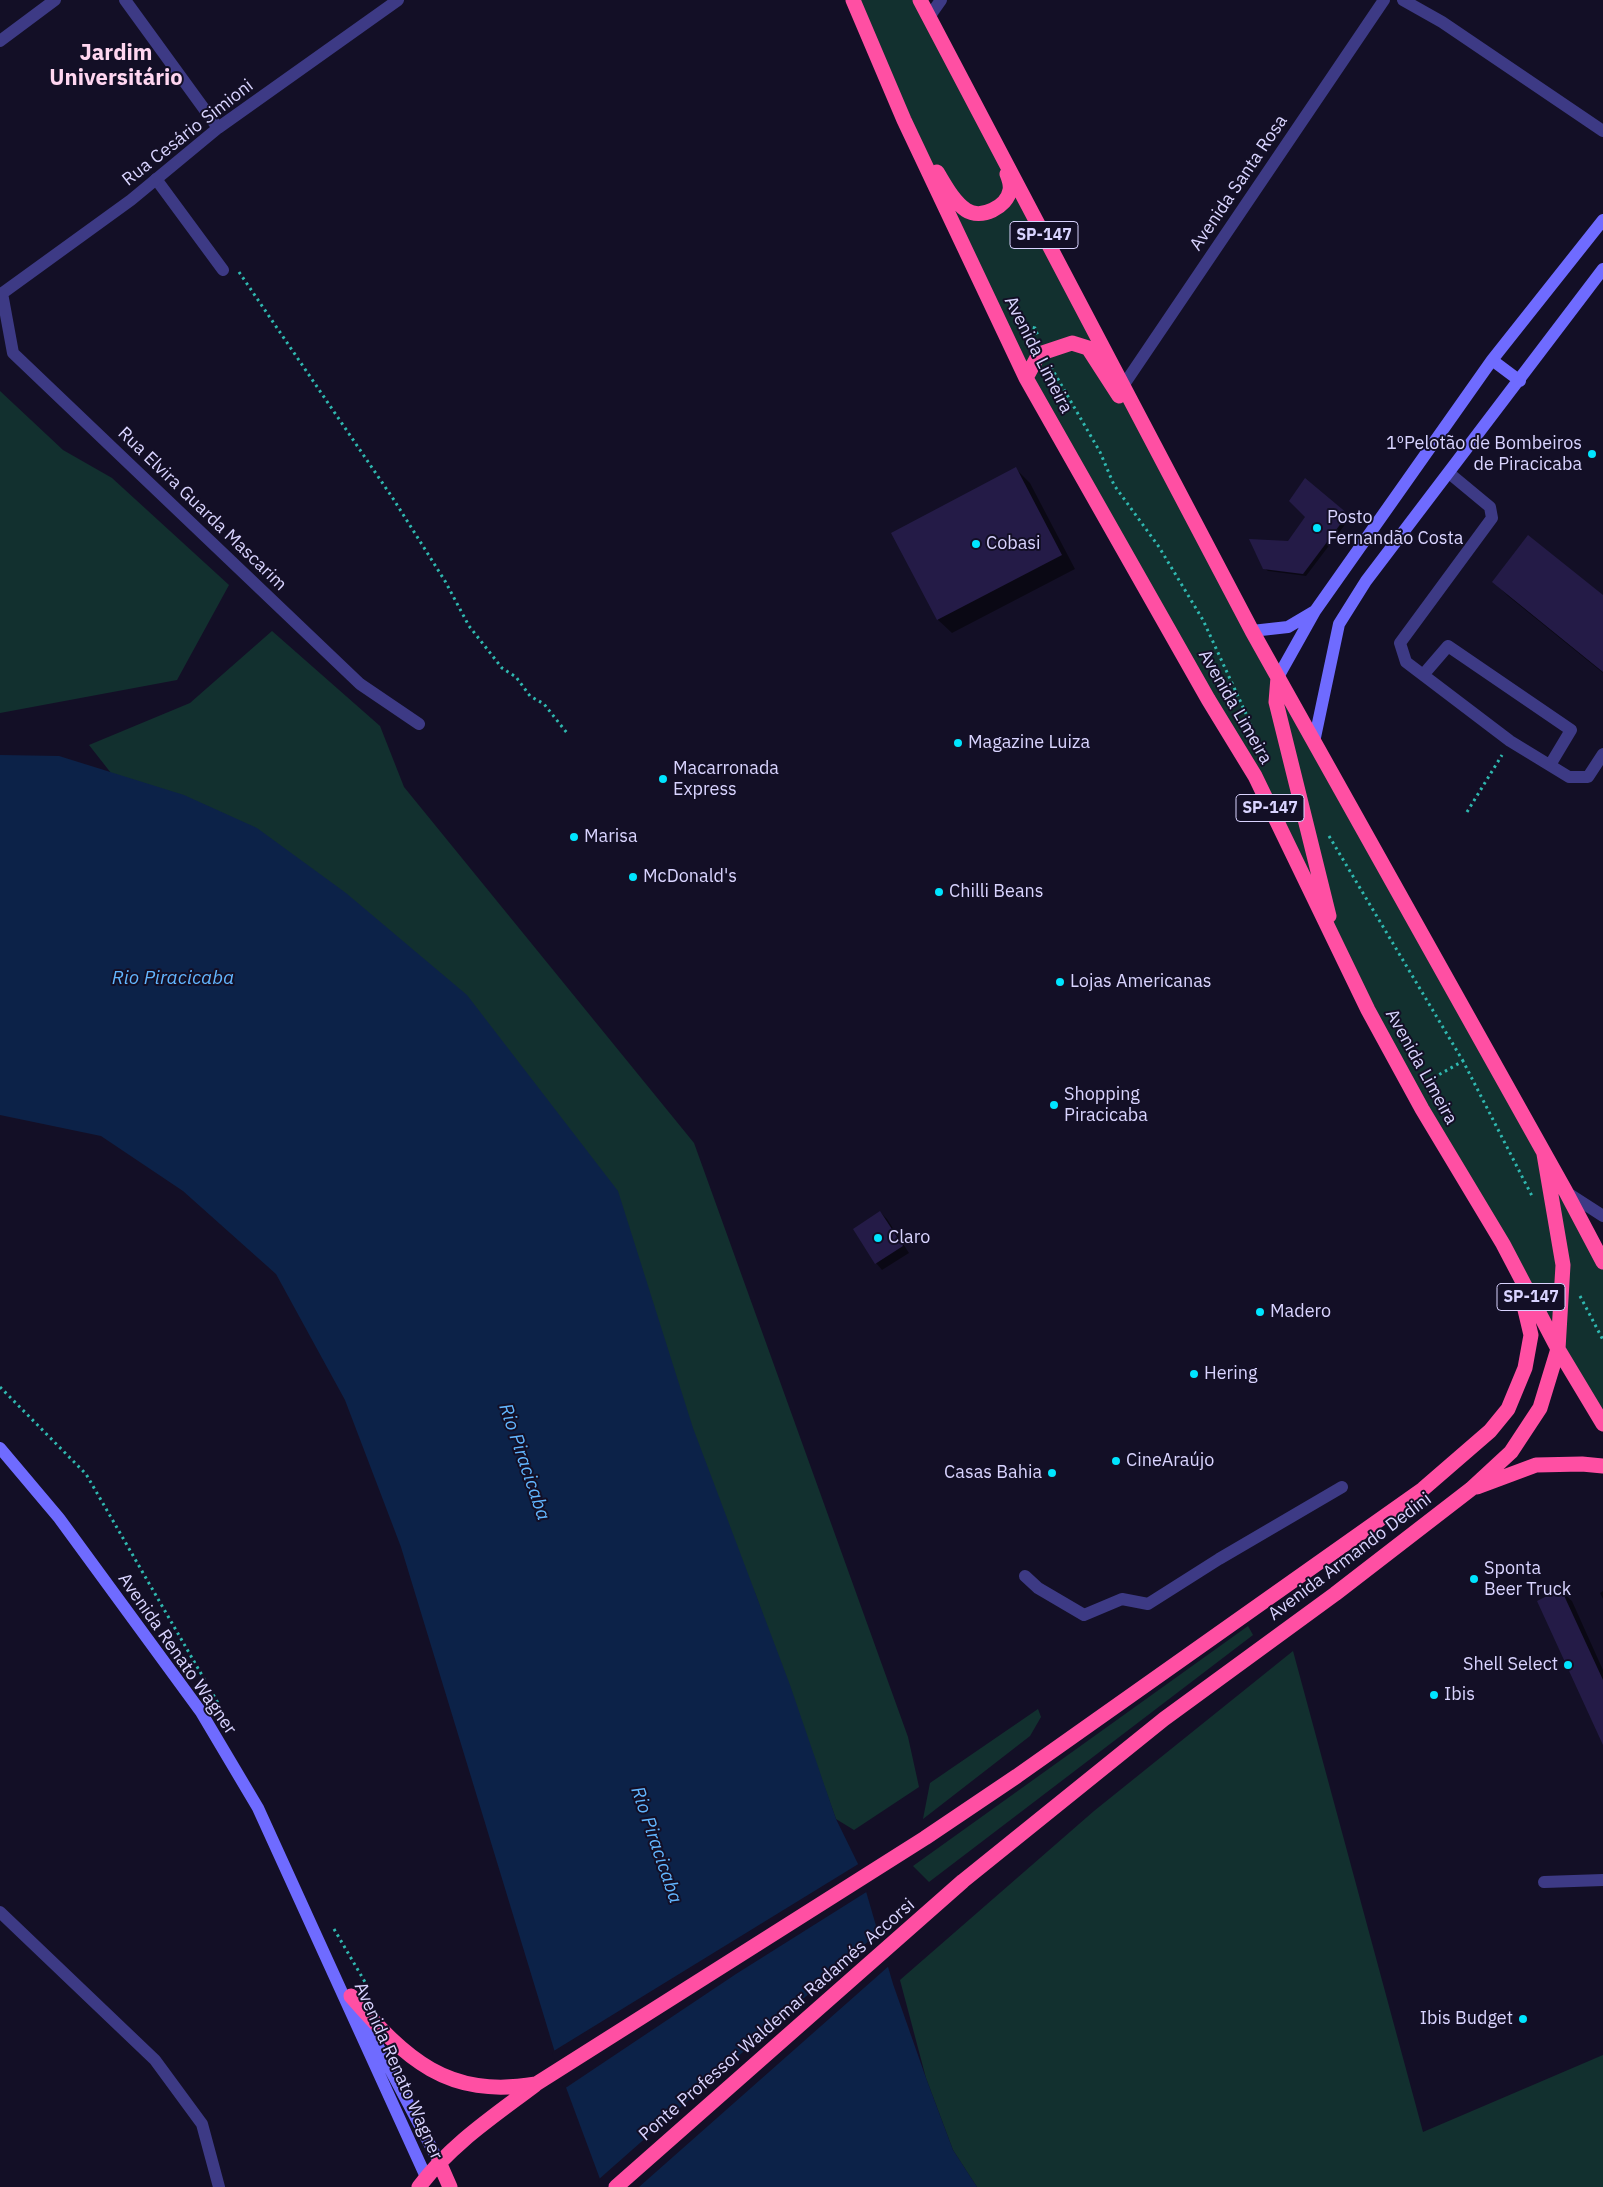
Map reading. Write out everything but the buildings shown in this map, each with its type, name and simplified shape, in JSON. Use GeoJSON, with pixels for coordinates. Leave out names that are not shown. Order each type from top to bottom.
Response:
{"type":"FeatureCollection","features":[{"type":"Feature","properties":{"kind":"highway","name":"Avenida Limeira"},"geometry":{"type":"LineString","coordinates":[[853,0],[904,120],[1026,378],[1208,699],[1254,776],[1336,946],[1412,1090],[1504,1244],[1558,1349],[1603,1424]]}},
{"type":"Feature","properties":{"kind":"highway","name":"SP-147"},"geometry":{"type":"LineString","coordinates":[[920,0],[1124,386],[1166,472],[1252,631],[1566,1192],[1603,1262]]}},
{"type":"Feature","properties":{"kind":"highway"},"geometry":{"type":"LineString","coordinates":[[904,120],[953,196],[967,211],[982,213],[999,207],[1007,199],[1011,188],[1005,162]]}},
{"type":"Feature","properties":{"kind":"highway"},"geometry":{"type":"LineString","coordinates":[[1026,378],[1038,354],[1072,343],[1088,348],[1166,472]]}},
{"type":"Feature","properties":{"kind":"highway"},"geometry":{"type":"LineString","coordinates":[[1278,677],[1276,702],[1336,946]]}},
{"type":"Feature","properties":{"kind":"highway","name":"Avenida Armando Dedini"},"geometry":{"type":"LineString","coordinates":[[963,1881],[1164,1719],[1335,1594],[1471,1489],[1511,1452],[1540,1408],[1558,1349],[1563,1265],[1544,1154]]}},
{"type":"Feature","properties":{"kind":"highway","name":"Avenida Armando Dedini"},"geometry":{"type":"LineString","coordinates":[[422,2182],[439,2162],[460,2143],[536,2084],[925,1838],[1017,1776],[1423,1489],[1490,1431],[1508,1409],[1525,1368],[1531,1335],[1526,1309],[1504,1244]]}},
{"type":"Feature","properties":{"kind":"highway"},"geometry":{"type":"LineString","coordinates":[[1471,1489],[1536,1465],[1582,1464],[1603,1466]]}},
{"type":"Feature","properties":{"kind":"highway","name":"Ponte Professor Waldemar Radamés Accorsi"},"geometry":{"type":"LineString","coordinates":[[616,2187],[963,1881]]}},
{"type":"Feature","properties":{"kind":"highway"},"geometry":{"type":"LineString","coordinates":[[351,1996],[381,2030],[413,2059],[451,2080],[491,2089],[536,2084]]}},
{"type":"Feature","properties":{"kind":"highway"},"geometry":{"type":"LineString","coordinates":[[439,2162],[450,2187]]}},
{"type":"Feature","properties":{"kind":"main road"},"geometry":{"type":"LineString","coordinates":[[1278,677],[1315,611],[1492,360],[1603,220]]}},
{"type":"Feature","properties":{"kind":"main road"},"geometry":{"type":"LineString","coordinates":[[1314,742],[1339,624],[1366,581],[1520,382],[1603,269]]}},
{"type":"Feature","properties":{"kind":"main road"},"geometry":{"type":"LineString","coordinates":[[1492,360],[1520,382]]}},
{"type":"Feature","properties":{"kind":"main road"},"geometry":{"type":"LineString","coordinates":[[1252,631],[1288,627],[1315,611]]}},
{"type":"Feature","properties":{"kind":"main road","name":"Avenida Renato Wagner"},"geometry":{"type":"LineString","coordinates":[[0,1448],[59,1518],[201,1712],[258,1808],[337,1979],[422,2182]]}},
{"type":"Feature","properties":{"kind":"main road","name":"Avenida Renato Wagner"},"geometry":{"type":"LineString","coordinates":[[337,1979],[351,1996],[439,2162]]}},
{"type":"Feature","properties":{"kind":"street"},"geometry":{"type":"LineString","coordinates":[[0,41],[55,0]]}},
{"type":"Feature","properties":{"kind":"street"},"geometry":{"type":"LineString","coordinates":[[126,0],[218,128]]}},
{"type":"Feature","properties":{"kind":"street","name":"Rua Cesário Simioni"},"geometry":{"type":"LineString","coordinates":[[1,294],[156,180],[218,128],[398,0]]}},
{"type":"Feature","properties":{"kind":"street"},"geometry":{"type":"LineString","coordinates":[[929,17],[941,0]]}},
{"type":"Feature","properties":{"kind":"street","name":"Avenida Santa Rosa"},"geometry":{"type":"LineString","coordinates":[[1124,386],[1384,0]]}},
{"type":"Feature","properties":{"kind":"street"},"geometry":{"type":"LineString","coordinates":[[1404,0],[1442,22],[1603,131]]}},
{"type":"Feature","properties":{"kind":"street"},"geometry":{"type":"LineString","coordinates":[[156,180],[228,268]]}},
{"type":"Feature","properties":{"kind":"street","name":"Rua Elvira Guarda Mascarim"},"geometry":{"type":"LineString","coordinates":[[1,294],[13,353],[360,684],[419,724]]}},
{"type":"Feature","properties":{"kind":"street"},"geometry":{"type":"LineString","coordinates":[[1449,473],[1490,507],[1492,518],[1400,643],[1406,662],[1510,741],[1570,776],[1588,777],[1603,754]]}},
{"type":"Feature","properties":{"kind":"street"},"geometry":{"type":"LineString","coordinates":[[1423,675],[1448,646],[1571,730],[1550,765]]}},
{"type":"Feature","properties":{"kind":"street"},"geometry":{"type":"LineString","coordinates":[[1566,1192],[1603,1216]]}},
{"type":"Feature","properties":{"kind":"street"},"geometry":{"type":"LineString","coordinates":[[1025,1576],[1038,1588],[1084,1615],[1122,1599],[1148,1604],[1219,1559],[1342,1487]]}},
{"type":"Feature","properties":{"kind":"street"},"geometry":{"type":"LineString","coordinates":[[1544,1882],[1603,1880]]}},
{"type":"Feature","properties":{"kind":"street"},"geometry":{"type":"LineString","coordinates":[[0,1912],[154,2060],[202,2124],[219,2187]]}},
{"type":"Feature","properties":{"kind":"path"},"geometry":{"type":"LineString","coordinates":[[228,268],[394,500],[445,581],[469,626],[502,668],[516,677],[530,696],[544,704],[567,733]]}},
{"type":"Feature","properties":{"kind":"path"},"geometry":{"type":"LineString","coordinates":[[1004,332],[1019,325],[1035,328],[1058,381],[1100,452],[1114,485],[1159,547],[1202,620],[1248,718],[1256,741]]}},
{"type":"Feature","properties":{"kind":"path"},"geometry":{"type":"LineString","coordinates":[[1467,812],[1510,741]]}},
{"type":"Feature","properties":{"kind":"path"},"geometry":{"type":"LineString","coordinates":[[1326,831],[1463,1061],[1532,1197]]}},
{"type":"Feature","properties":{"kind":"path"},"geometry":{"type":"LineString","coordinates":[[1412,1090],[1463,1061]]}},
{"type":"Feature","properties":{"kind":"path"},"geometry":{"type":"LineString","coordinates":[[1563,1265],[1603,1340]]}},
{"type":"Feature","properties":{"kind":"green space"},"geometry":{"type":"Polygon","coordinates":[[[853,0],[920,0],[1123,386],[1603,1262],[1603,1424],[1422,1109],[1255,777],[1026,378],[853,0]]]}},
{"type":"Feature","properties":{"kind":"green space"},"geometry":{"type":"Polygon","coordinates":[[[0,391],[63,450],[112,478],[229,585],[177,680],[0,713],[0,391]]]}},
{"type":"Feature","properties":{"kind":"green space"},"geometry":{"type":"Polygon","coordinates":[[[272,631],[380,726],[404,787],[694,1143],[908,1737],[919,1787],[854,1830],[836,1819],[755,1593],[89,745],[190,703],[272,631]]]}},
{"type":"Feature","properties":{"kind":"green space"},"geometry":{"type":"Polygon","coordinates":[[[1248,1626],[1253,1635],[929,1882],[913,1866],[1248,1626]]]}},
{"type":"Feature","properties":{"kind":"green space"},"geometry":{"type":"Polygon","coordinates":[[[1293,1651],[1423,2132],[1603,2055],[1603,2187],[977,2187],[953,2150],[926,2078],[900,1980],[1094,1811],[1293,1651]]]}},
{"type":"Feature","properties":{"kind":"green space"},"geometry":{"type":"Polygon","coordinates":[[[1038,1709],[1041,1717],[1030,1736],[923,1819],[930,1783],[1038,1709]]]}},
{"type":"Feature","properties":{"kind":"water","name":"Rio Piracicaba"},"geometry":{"type":"Polygon","coordinates":[[[0,755],[59,756],[184,795],[257,828],[346,893],[467,995],[618,1191],[693,1428],[790,1685],[836,1819],[858,1864],[893,1984],[926,2078],[953,2150],[977,2187],[603,2187],[564,2082],[401,1547],[345,1400],[276,1274],[183,1191],[101,1136],[0,1115],[0,755]]]}},
{"type":"Feature","properties":{"kind":"pier"},"geometry":{"type":"Polygon","coordinates":[[[860,1863],[868,1891],[736,1974],[564,2089],[552,2052],[860,1863]]]}},
{"type":"Feature","properties":{"kind":"pier"},"geometry":{"type":"Polygon","coordinates":[[[880,1931],[890,1965],[639,2187],[600,2187],[598,2180],[880,1931]]]}},
{"type":"Feature","properties":{"kind":"place","name":"1ºPelotão de Bombeiros de Piracicaba"},"geometry":{"type":"Point","coordinates":[1592,454]}},
{"type":"Feature","properties":{"kind":"place","name":"Posto Fernandão Costa"},"geometry":{"type":"Point","coordinates":[1317,528]}},
{"type":"Feature","properties":{"kind":"place","name":"Cobasi"},"geometry":{"type":"Point","coordinates":[976,544]}},
{"type":"Feature","properties":{"kind":"place","name":"Magazine Luiza"},"geometry":{"type":"Point","coordinates":[958,743]}},
{"type":"Feature","properties":{"kind":"place","name":"Macarronada Express"},"geometry":{"type":"Point","coordinates":[663,779]}},
{"type":"Feature","properties":{"kind":"place","name":"Marisa"},"geometry":{"type":"Point","coordinates":[574,837]}},
{"type":"Feature","properties":{"kind":"place","name":"McDonald's"},"geometry":{"type":"Point","coordinates":[633,877]}},
{"type":"Feature","properties":{"kind":"place","name":"Chilli Beans"},"geometry":{"type":"Point","coordinates":[939,892]}},
{"type":"Feature","properties":{"kind":"place","name":"Lojas Americanas"},"geometry":{"type":"Point","coordinates":[1060,982]}},
{"type":"Feature","properties":{"kind":"place","name":"Shopping Piracicaba"},"geometry":{"type":"Point","coordinates":[1054,1105]}},
{"type":"Feature","properties":{"kind":"place","name":"Claro"},"geometry":{"type":"Point","coordinates":[878,1238]}},
{"type":"Feature","properties":{"kind":"place","name":"Madero"},"geometry":{"type":"Point","coordinates":[1260,1312]}},
{"type":"Feature","properties":{"kind":"place","name":"Hering"},"geometry":{"type":"Point","coordinates":[1194,1374]}},
{"type":"Feature","properties":{"kind":"place","name":"CineAraújo"},"geometry":{"type":"Point","coordinates":[1116,1461]}},
{"type":"Feature","properties":{"kind":"place","name":"Casas Bahia"},"geometry":{"type":"Point","coordinates":[1052,1473]}},
{"type":"Feature","properties":{"kind":"place","name":"Sponta Beer Truck"},"geometry":{"type":"Point","coordinates":[1474,1579]}},
{"type":"Feature","properties":{"kind":"place","name":"Shell Select"},"geometry":{"type":"Point","coordinates":[1568,1665]}},
{"type":"Feature","properties":{"kind":"place","name":"Ibis"},"geometry":{"type":"Point","coordinates":[1434,1695]}},
{"type":"Feature","properties":{"kind":"place","name":"Ibis Budget"},"geometry":{"type":"Point","coordinates":[1523,2019]}},
{"type":"Feature","properties":{"kind":"district","name":"Jardim Universitário"},"geometry":{"type":"Point","coordinates":[116,66]}}]}
